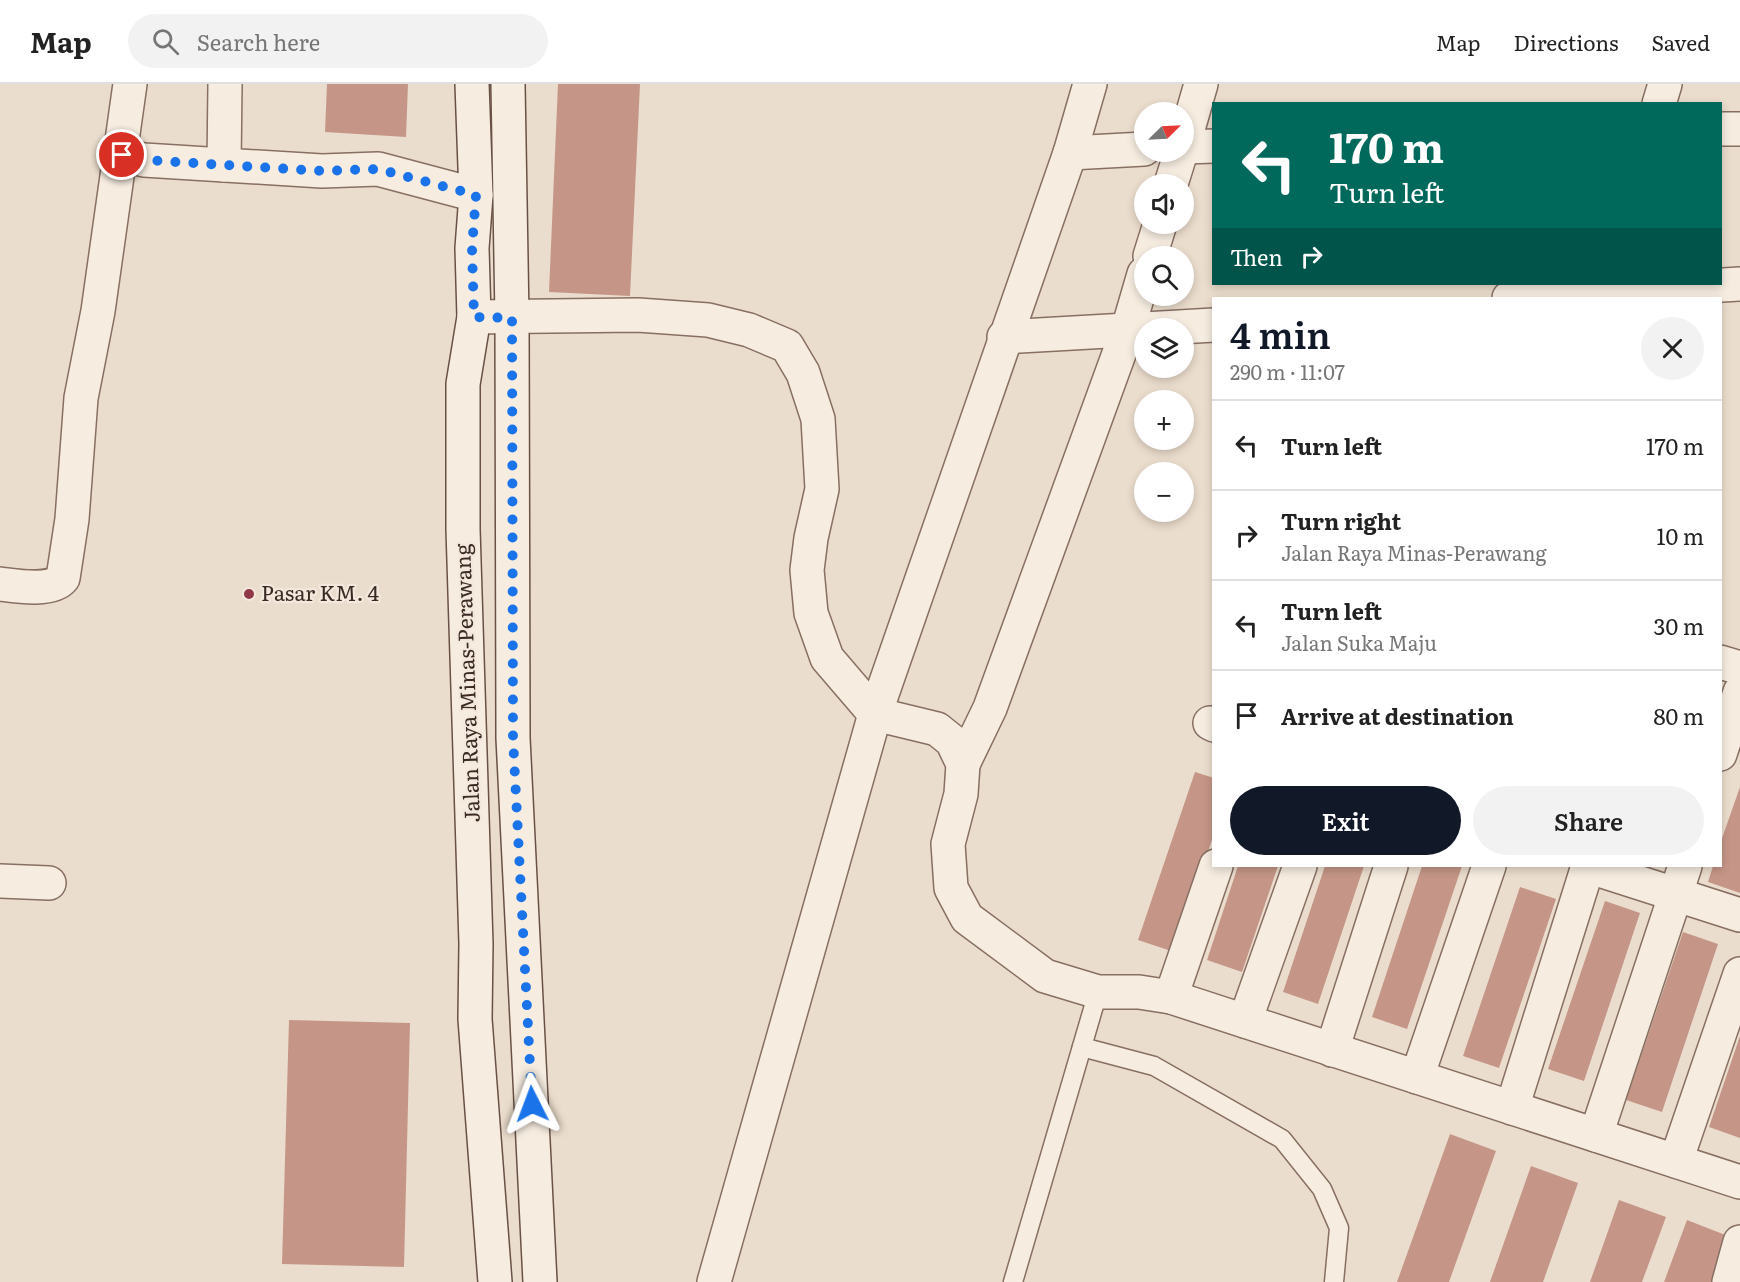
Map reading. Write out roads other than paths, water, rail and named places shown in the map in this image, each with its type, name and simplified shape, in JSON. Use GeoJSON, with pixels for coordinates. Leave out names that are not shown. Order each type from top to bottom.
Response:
{"type":"FeatureCollection","features":[{"type":"Feature","properties":{"kind":"street"},"geometry":{"type":"LineString","coordinates":[[0,584],[50,586],[59,583],[63,578],[72,519],[81,398],[98,311],[122,155],[130,84]]}},
{"type":"Feature","properties":{"kind":"street"},"geometry":{"type":"LineString","coordinates":[[224,165],[225,84]]}},
{"type":"Feature","properties":{"kind":"street","name":"Jalan Raya Minas-Perawang"},"geometry":{"type":"LineString","coordinates":[[472,84],[476,195],[472,248],[474,317],[463,384],[463,529],[476,944],[475,1019],[495,1282]]}},
{"type":"Feature","properties":{"kind":"street","name":"Jalan Raya Minas-Perawang"},"geometry":{"type":"LineString","coordinates":[[507,84],[512,318],[513,738],[540,1282]]}},
{"type":"Feature","properties":{"kind":"street"},"geometry":{"type":"LineString","coordinates":[[714,1282],[875,714],[1004,337],[1070,153],[1090,84]]}},
{"type":"Feature","properties":{"kind":"street"},"geometry":{"type":"LineString","coordinates":[[1194,108],[1201,84]]}},
{"type":"Feature","properties":{"kind":"street"},"geometry":{"type":"LineString","coordinates":[[1660,102],[1665,84]]}},
{"type":"Feature","properties":{"kind":"street"},"geometry":{"type":"LineString","coordinates":[[1722,129],[1740,129]]}},
{"type":"Feature","properties":{"kind":"street"},"geometry":{"type":"LineString","coordinates":[[1194,147],[1212,146]]}},
{"type":"Feature","properties":{"kind":"street"},"geometry":{"type":"LineString","coordinates":[[1070,153],[1134,150]]}},
{"type":"Feature","properties":{"kind":"street"},"geometry":{"type":"LineString","coordinates":[[122,155],[144,160],[322,171],[378,169],[476,195]]}},
{"type":"Feature","properties":{"kind":"street"},"geometry":{"type":"LineString","coordinates":[[1526,297],[1740,284]]}},
{"type":"Feature","properties":{"kind":"street"},"geometry":{"type":"LineString","coordinates":[[1135,306],[990,708],[963,764],[961,794],[948,844],[951,888],[967,918],[1045,976],[1098,992],[1139,992],[1171,997],[1740,1182]]}},
{"type":"Feature","properties":{"kind":"street"},"geometry":{"type":"LineString","coordinates":[[474,317],[638,315],[708,320],[749,330],[787,346],[803,373],[818,419],[822,489],[811,538],[807,570],[811,613],[827,658],[875,714],[938,729],[951,741],[963,764]]}},
{"type":"Feature","properties":{"kind":"street"},"geometry":{"type":"LineString","coordinates":[[1004,337],[1212,325]]}},
{"type":"Feature","properties":{"kind":"street"},"geometry":{"type":"LineString","coordinates":[[1722,663],[1740,668]]}},
{"type":"Feature","properties":{"kind":"street"},"geometry":{"type":"LineString","coordinates":[[1722,748],[1740,692]]}},
{"type":"Feature","properties":{"kind":"street"},"geometry":{"type":"LineString","coordinates":[[1171,997],[1216,867]]}},
{"type":"Feature","properties":{"kind":"street"},"geometry":{"type":"LineString","coordinates":[[1245,1022],[1300,867]]}},
{"type":"Feature","properties":{"kind":"street"},"geometry":{"type":"LineString","coordinates":[[1332,1050],[1391,867]]}},
{"type":"Feature","properties":{"kind":"street"},"geometry":{"type":"LineString","coordinates":[[1417,1077],[1489,867]]}},
{"type":"Feature","properties":{"kind":"street"},"geometry":{"type":"LineString","coordinates":[[1512,1108],[1588,867]]}},
{"type":"Feature","properties":{"kind":"street"},"geometry":{"type":"LineString","coordinates":[[1595,867],[1681,880],[1740,915]]}},
{"type":"Feature","properties":{"kind":"street"},"geometry":{"type":"LineString","coordinates":[[1596,1135],[1681,880]]}},
{"type":"Feature","properties":{"kind":"street"},"geometry":{"type":"LineString","coordinates":[[0,881],[49,883]]}},
{"type":"Feature","properties":{"kind":"street"},"geometry":{"type":"LineString","coordinates":[[1676,1161],[1740,974]]}},
{"type":"Feature","properties":{"kind":"street"},"geometry":{"type":"LineString","coordinates":[[1729,1282],[1740,1242]]}},
{"type":"Feature","properties":{"kind":"lane"},"geometry":{"type":"LineString","coordinates":[[1013,1282],[1098,992]]}},
{"type":"Feature","properties":{"kind":"lane"},"geometry":{"type":"LineString","coordinates":[[1082,1047],[1154,1066],[1282,1139],[1322,1189],[1339,1228],[1334,1282]]}},
{"type":"Feature","properties":{"kind":"place","name":"Pasar KM. 4"},"geometry":{"type":"Point","coordinates":[249,594]}}]}
